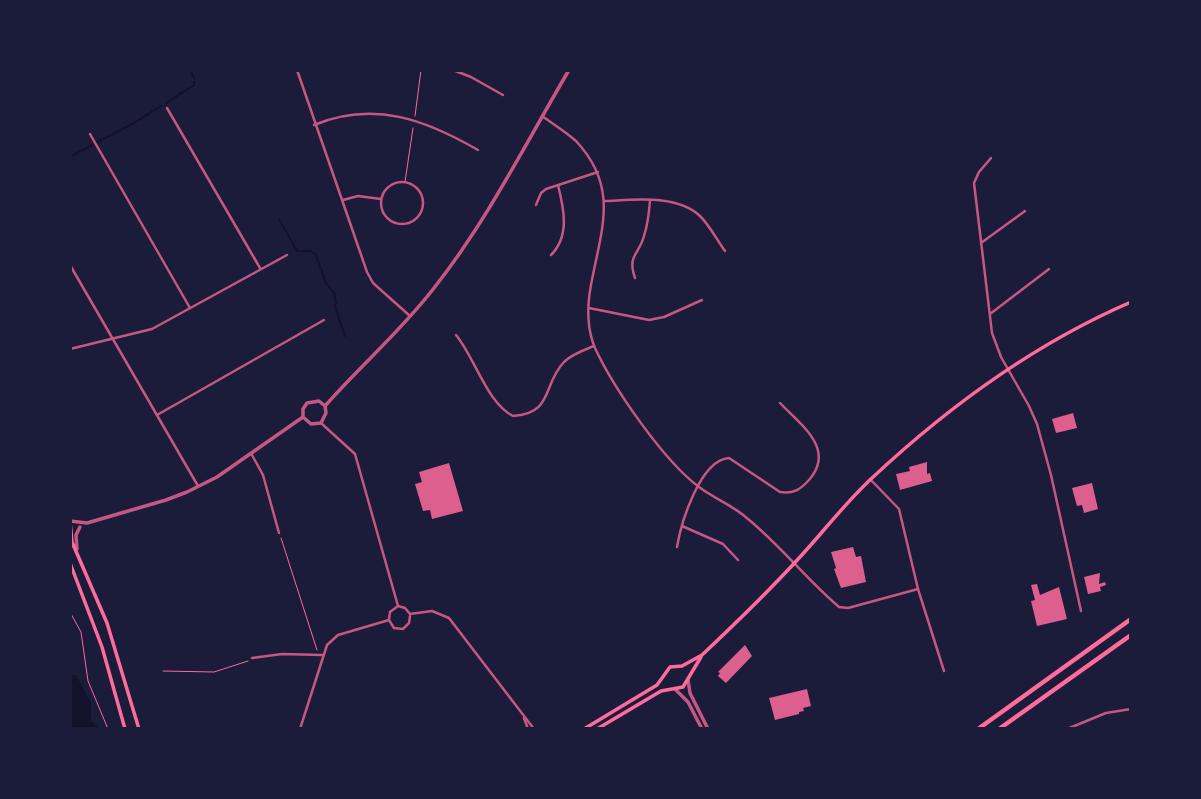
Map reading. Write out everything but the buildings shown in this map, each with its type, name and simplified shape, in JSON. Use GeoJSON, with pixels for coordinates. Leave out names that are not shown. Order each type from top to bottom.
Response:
{"type":"FeatureCollection","features":[{"type":"Feature","properties":{"kind":"highway"},"geometry":{"type":"LineString","coordinates":[[978,729],[1131,619]]}},
{"type":"Feature","properties":{"kind":"highway"},"geometry":{"type":"LineString","coordinates":[[999,729],[1131,635]]}},
{"type":"Feature","properties":{"kind":"main road"},"geometry":{"type":"LineString","coordinates":[[597,729],[670,686],[683,687],[702,655],[794,564],[870,479],[946,412],[1007,368],[1090,321],[1131,302]]}},
{"type":"Feature","properties":{"kind":"main road"},"geometry":{"type":"LineString","coordinates":[[70,522],[72,542],[107,623],[139,729]]}},
{"type":"Feature","properties":{"kind":"main road"},"geometry":{"type":"LineString","coordinates":[[70,563],[102,647],[125,729]]}},
{"type":"Feature","properties":{"kind":"main road"},"geometry":{"type":"LineString","coordinates":[[584,729],[657,685],[670,667],[682,666],[702,655]]}},
{"type":"Feature","properties":{"kind":"main road"},"geometry":{"type":"LineString","coordinates":[[682,666],[687,671],[688,679]]}},
{"type":"Feature","properties":{"kind":"main road"},"geometry":{"type":"LineString","coordinates":[[665,673],[670,686]]}},
{"type":"Feature","properties":{"kind":"street"},"geometry":{"type":"LineString","coordinates":[[297,70],[357,247],[373,283],[410,316]]}},
{"type":"Feature","properties":{"kind":"street"},"geometry":{"type":"LineString","coordinates":[[453,70],[503,95]]}},
{"type":"Feature","properties":{"kind":"street"},"geometry":{"type":"LineString","coordinates":[[325,406],[410,316],[454,262],[486,213],[569,70]]}},
{"type":"Feature","properties":{"kind":"street"},"geometry":{"type":"LineString","coordinates":[[167,108],[260,268]]}},
{"type":"Feature","properties":{"kind":"street"},"geometry":{"type":"LineString","coordinates":[[314,125],[335,117],[355,114],[388,115],[415,120],[444,131],[478,150]]}},
{"type":"Feature","properties":{"kind":"street"},"geometry":{"type":"LineString","coordinates":[[542,116],[574,140],[594,163],[598,172],[605,201],[604,220],[589,308],[589,327],[594,346],[656,442],[698,486],[747,518],[839,607],[848,608],[918,589]]}},
{"type":"Feature","properties":{"kind":"street"},"geometry":{"type":"LineString","coordinates":[[90,134],[190,308]]}},
{"type":"Feature","properties":{"kind":"street"},"geometry":{"type":"LineString","coordinates":[[991,158],[974,183],[992,333],[1037,424],[1081,611]]}},
{"type":"Feature","properties":{"kind":"street"},"geometry":{"type":"LineString","coordinates":[[536,205],[541,193],[598,172]]}},
{"type":"Feature","properties":{"kind":"street"},"geometry":{"type":"LineString","coordinates":[[404,182],[417,188],[421,194],[423,208],[415,220],[402,224],[389,219],[381,199],[389,186],[404,182]]}},
{"type":"Feature","properties":{"kind":"street"},"geometry":{"type":"LineString","coordinates":[[551,255],[561,242],[564,225],[558,185]]}},
{"type":"Feature","properties":{"kind":"street"},"geometry":{"type":"LineString","coordinates":[[342,200],[359,196],[381,199]]}},
{"type":"Feature","properties":{"kind":"street"},"geometry":{"type":"LineString","coordinates":[[605,201],[673,203],[693,210],[702,217],[725,251]]}},
{"type":"Feature","properties":{"kind":"street"},"geometry":{"type":"LineString","coordinates":[[635,278],[631,267],[633,256],[640,248],[644,236],[650,201]]}},
{"type":"Feature","properties":{"kind":"street"},"geometry":{"type":"LineString","coordinates":[[981,243],[1025,211]]}},
{"type":"Feature","properties":{"kind":"street"},"geometry":{"type":"LineString","coordinates":[[70,349],[152,330],[287,255]]}},
{"type":"Feature","properties":{"kind":"street"},"geometry":{"type":"LineString","coordinates":[[70,265],[198,486]]}},
{"type":"Feature","properties":{"kind":"street"},"geometry":{"type":"LineString","coordinates":[[990,314],[1049,269]]}},
{"type":"Feature","properties":{"kind":"street"},"geometry":{"type":"LineString","coordinates":[[589,308],[649,320],[664,317],[702,300]]}},
{"type":"Feature","properties":{"kind":"street"},"geometry":{"type":"LineString","coordinates":[[157,415],[324,320]]}},
{"type":"Feature","properties":{"kind":"street"},"geometry":{"type":"LineString","coordinates":[[456,335],[499,407],[513,416],[533,412],[540,407],[564,361],[594,346]]}},
{"type":"Feature","properties":{"kind":"street"},"geometry":{"type":"LineString","coordinates":[[321,423],[326,414],[325,406],[319,401],[307,402],[303,417],[311,424],[321,423],[355,454],[398,607]]}},
{"type":"Feature","properties":{"kind":"street"},"geometry":{"type":"LineString","coordinates":[[677,547],[682,526],[698,486],[714,463],[720,459],[729,458],[780,492],[796,492],[818,468],[820,455],[816,443],[780,403]]}},
{"type":"Feature","properties":{"kind":"street"},"geometry":{"type":"LineString","coordinates":[[71,532],[87,523],[166,500],[198,486],[252,454],[303,417]]}},
{"type":"Feature","properties":{"kind":"street"},"geometry":{"type":"LineString","coordinates":[[252,454],[263,475],[279,533]]}},
{"type":"Feature","properties":{"kind":"street"},"geometry":{"type":"LineString","coordinates":[[870,479],[899,509],[918,589],[944,671]]}},
{"type":"Feature","properties":{"kind":"street"},"geometry":{"type":"LineString","coordinates":[[70,522],[87,523]]}},
{"type":"Feature","properties":{"kind":"street"},"geometry":{"type":"LineString","coordinates":[[682,526],[723,544],[738,560]]}},
{"type":"Feature","properties":{"kind":"street"},"geometry":{"type":"LineString","coordinates":[[77,552],[76,535],[80,527]]}},
{"type":"Feature","properties":{"kind":"street"},"geometry":{"type":"LineString","coordinates":[[398,607],[405,608],[410,614],[410,623],[402,629],[394,628],[389,620],[390,612],[398,607]]}},
{"type":"Feature","properties":{"kind":"street"},"geometry":{"type":"LineString","coordinates":[[410,614],[432,611],[449,618],[534,729]]}},
{"type":"Feature","properties":{"kind":"street"},"geometry":{"type":"LineString","coordinates":[[300,729],[327,645],[338,635],[389,620]]}},
{"type":"Feature","properties":{"kind":"street"},"geometry":{"type":"LineString","coordinates":[[252,657],[282,654],[322,655]]}},
{"type":"Feature","properties":{"kind":"street"},"geometry":{"type":"LineString","coordinates":[[688,679],[690,693],[708,729]]}},
{"type":"Feature","properties":{"kind":"street"},"geometry":{"type":"LineString","coordinates":[[670,686],[688,702],[702,729]]}},
{"type":"Feature","properties":{"kind":"street"},"geometry":{"type":"LineString","coordinates":[[1068,729],[1106,713],[1131,709]]}},
{"type":"Feature","properties":{"kind":"street"},"geometry":{"type":"LineString","coordinates":[[523,714],[528,729]]}},
{"type":"Feature","properties":{"kind":"path"},"geometry":{"type":"LineString","coordinates":[[404,182],[421,70]]}},
{"type":"Feature","properties":{"kind":"path"},"geometry":{"type":"LineString","coordinates":[[279,533],[294,572],[317,650]]}},
{"type":"Feature","properties":{"kind":"path"},"geometry":{"type":"LineString","coordinates":[[70,611],[80,632],[88,681],[107,729]]}},
{"type":"Feature","properties":{"kind":"path"},"geometry":{"type":"LineString","coordinates":[[163,671],[214,672],[244,663],[252,657]]}},
{"type":"Feature","properties":{"kind":"shaded area"},"geometry":{"type":"Polygon","coordinates":[[[76,675],[91,703],[91,721],[101,729],[70,729],[70,676],[76,675]]]}},
{"type":"Feature","properties":{"kind":"waterway"},"geometry":{"type":"LineString","coordinates":[[190,70],[194,78]]}},
{"type":"Feature","properties":{"kind":"waterway"},"geometry":{"type":"LineString","coordinates":[[166,103],[194,85],[194,82]]}},
{"type":"Feature","properties":{"kind":"waterway"},"geometry":{"type":"LineString","coordinates":[[97,142],[161,106]]}},
{"type":"Feature","properties":{"kind":"waterway"},"geometry":{"type":"LineString","coordinates":[[70,157],[92,145]]}},
{"type":"Feature","properties":{"kind":"waterway"},"geometry":{"type":"LineString","coordinates":[[279,219],[297,251],[311,251],[316,255],[326,283],[334,293],[335,307],[345,336]]}}]}
